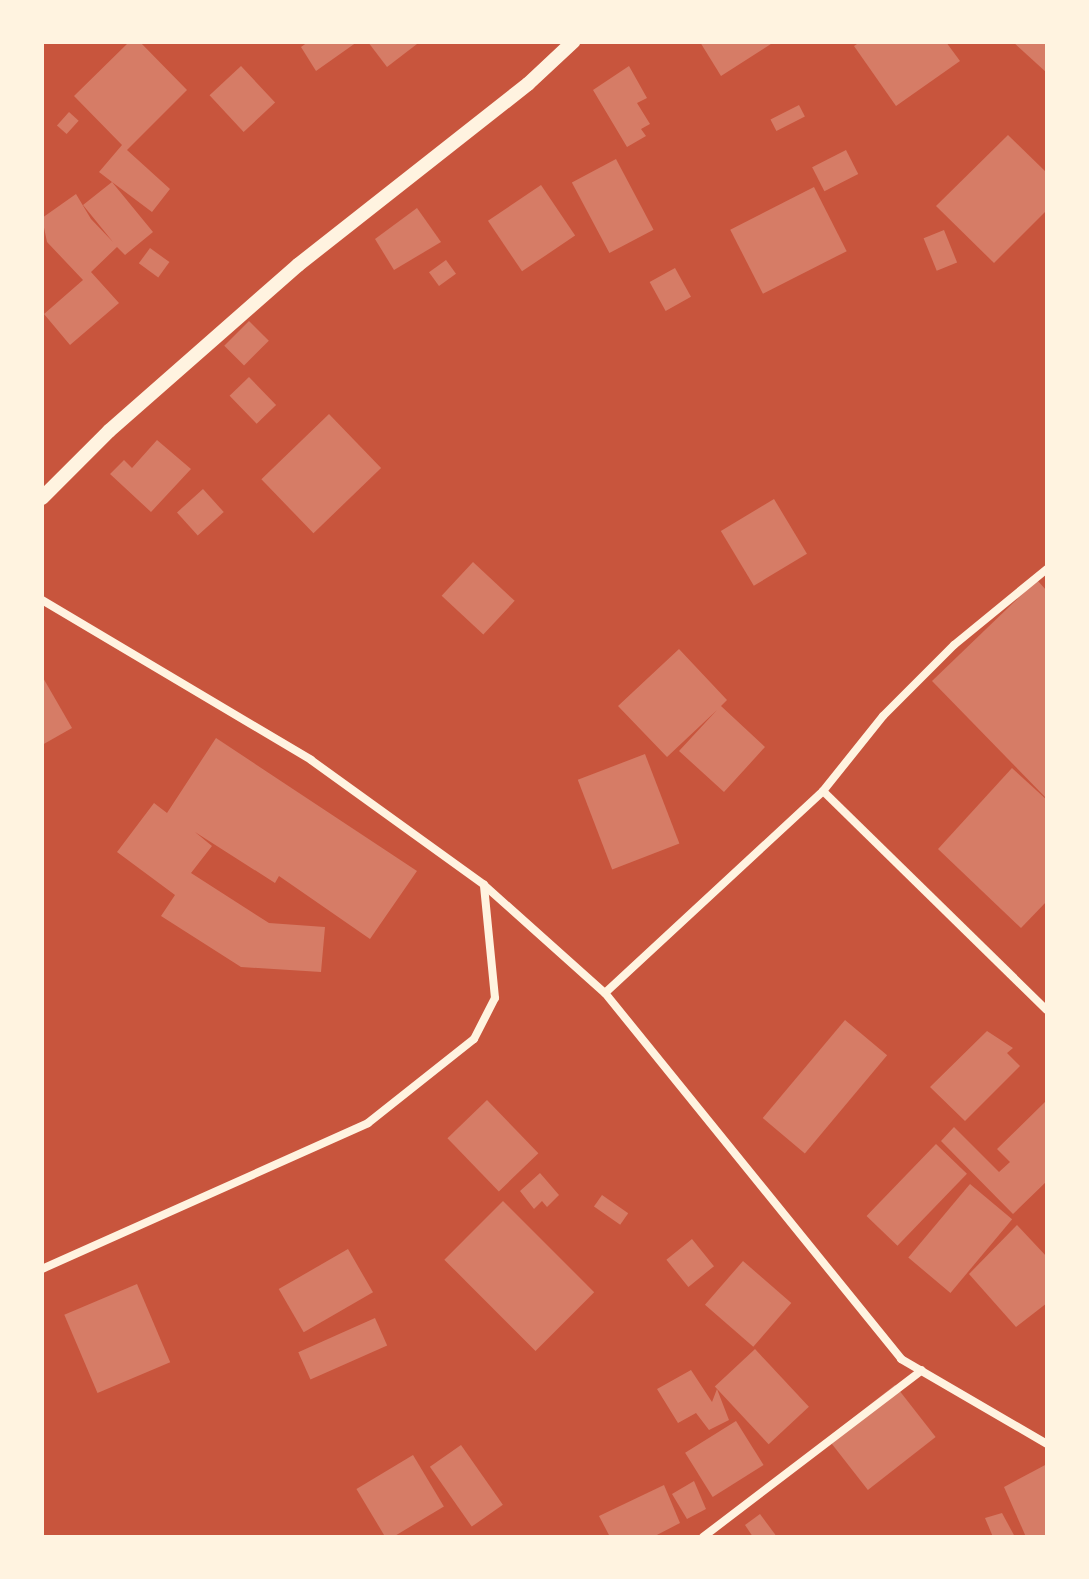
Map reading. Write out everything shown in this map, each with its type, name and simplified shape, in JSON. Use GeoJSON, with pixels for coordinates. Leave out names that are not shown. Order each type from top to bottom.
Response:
{"type":"FeatureCollection","features":[{"type":"Feature","properties":{"kind":"street"},"geometry":{"type":"LineString","coordinates":[[42,498],[109,431],[298,265],[573,42]]}},
{"type":"Feature","properties":{"kind":"street"},"geometry":{"type":"LineString","coordinates":[[605,993],[823,791],[883,716],[954,645],[1047,569]]}},
{"type":"Feature","properties":{"kind":"street"},"geometry":{"type":"LineString","coordinates":[[42,600],[311,760],[484,885],[605,993],[901,1359],[1047,1444]]}},
{"type":"Feature","properties":{"kind":"street"},"geometry":{"type":"LineString","coordinates":[[823,791],[1047,1010]]}},
{"type":"Feature","properties":{"kind":"street"},"geometry":{"type":"LineString","coordinates":[[42,1269],[368,1123],[474,1039],[495,998],[484,885]]}},
{"type":"Feature","properties":{"kind":"street"},"geometry":{"type":"LineString","coordinates":[[703,1537],[922,1370]]}},
{"type":"Feature","properties":{"kind":"building"},"geometry":{"type":"Polygon","coordinates":[[[129,42],[140,42],[187,90],[127,150],[170,189],[152,212],[99,172],[122,145],[74,96],[129,42]]]}},
{"type":"Feature","properties":{"kind":"building"},"geometry":{"type":"Polygon","coordinates":[[[308,42],[357,42],[316,71],[301,47],[308,42]]]}},
{"type":"Feature","properties":{"kind":"building"},"geometry":{"type":"Polygon","coordinates":[[[368,42],[415,42],[417,44],[387,67],[368,42]]]}},
{"type":"Feature","properties":{"kind":"building"},"geometry":{"type":"Polygon","coordinates":[[[700,42],[774,42],[721,76],[700,42]]]}},
{"type":"Feature","properties":{"kind":"building"},"geometry":{"type":"Polygon","coordinates":[[[860,42],[946,42],[960,61],[896,106],[854,46],[860,42]]]}},
{"type":"Feature","properties":{"kind":"building"},"geometry":{"type":"Polygon","coordinates":[[[1013,42],[1047,42],[1047,73],[1013,42]]]}},
{"type":"Feature","properties":{"kind":"building"},"geometry":{"type":"Polygon","coordinates":[[[241,66],[275,103],[244,132],[210,95],[241,66]]]}},
{"type":"Feature","properties":{"kind":"building"},"geometry":{"type":"Polygon","coordinates":[[[629,66],[647,98],[637,103],[650,124],[641,129],[646,136],[627,147],[593,90],[629,66]]]}},
{"type":"Feature","properties":{"kind":"building"},"geometry":{"type":"Polygon","coordinates":[[[799,105],[805,117],[776,131],[770,120],[799,105]]]}},
{"type":"Feature","properties":{"kind":"building"},"geometry":{"type":"Polygon","coordinates":[[[69,112],[79,121],[67,134],[57,125],[69,112]]]}},
{"type":"Feature","properties":{"kind":"building"},"geometry":{"type":"Polygon","coordinates":[[[1008,135],[1047,173],[1047,210],[994,263],[936,206],[1008,135]]]}},
{"type":"Feature","properties":{"kind":"building"},"geometry":{"type":"Polygon","coordinates":[[[846,150],[858,174],[824,191],[812,167],[846,150]]]}},
{"type":"Feature","properties":{"kind":"building"},"geometry":{"type":"Polygon","coordinates":[[[616,159],[654,230],[609,253],[572,182],[616,159]]]}},
{"type":"Feature","properties":{"kind":"building"},"geometry":{"type":"Polygon","coordinates":[[[112,182],[153,232],[125,255],[117,247],[91,272],[119,303],[70,345],[44,314],[83,280],[47,242],[42,218],[76,194],[91,219],[113,242],[83,205],[112,182]]]}},
{"type":"Feature","properties":{"kind":"building"},"geometry":{"type":"Polygon","coordinates":[[[541,185],[575,236],[522,271],[488,221],[541,185]]]}},
{"type":"Feature","properties":{"kind":"building"},"geometry":{"type":"Polygon","coordinates":[[[814,187],[847,251],[763,294],[730,230],[814,187]]]}},
{"type":"Feature","properties":{"kind":"building"},"geometry":{"type":"Polygon","coordinates":[[[417,208],[441,242],[394,270],[375,239],[417,208]]]}},
{"type":"Feature","properties":{"kind":"building"},"geometry":{"type":"Polygon","coordinates":[[[944,230],[957,262],[937,271],[924,238],[944,230]]]}},
{"type":"Feature","properties":{"kind":"building"},"geometry":{"type":"Polygon","coordinates":[[[150,248],[169,262],[158,277],[139,263],[150,248]]]}},
{"type":"Feature","properties":{"kind":"building"},"geometry":{"type":"Polygon","coordinates":[[[446,260],[456,274],[439,286],[429,272],[446,260]]]}},
{"type":"Feature","properties":{"kind":"building"},"geometry":{"type":"Polygon","coordinates":[[[675,268],[691,297],[666,311],[650,282],[675,268]]]}},
{"type":"Feature","properties":{"kind":"building"},"geometry":{"type":"Polygon","coordinates":[[[249,321],[269,341],[244,366],[224,346],[249,321]]]}},
{"type":"Feature","properties":{"kind":"building"},"geometry":{"type":"Polygon","coordinates":[[[249,377],[276,405],[257,424],[230,396],[249,377]]]}},
{"type":"Feature","properties":{"kind":"building"},"geometry":{"type":"Polygon","coordinates":[[[329,414],[381,468],[313,533],[261,479],[329,414]]]}},
{"type":"Feature","properties":{"kind":"building"},"geometry":{"type":"Polygon","coordinates":[[[157,440],[191,469],[151,512],[110,474],[124,460],[132,468],[157,440]]]}},
{"type":"Feature","properties":{"kind":"building"},"geometry":{"type":"Polygon","coordinates":[[[203,489],[224,512],[198,535],[177,512],[203,489]]]}},
{"type":"Feature","properties":{"kind":"building"},"geometry":{"type":"Polygon","coordinates":[[[774,499],[807,554],[754,586],[721,531],[774,499]]]}},
{"type":"Feature","properties":{"kind":"building"},"geometry":{"type":"Polygon","coordinates":[[[473,562],[515,601],[483,635],[442,596],[473,562]]]}},
{"type":"Feature","properties":{"kind":"building"},"geometry":{"type":"Polygon","coordinates":[[[1037,580],[1047,591],[1047,799],[932,681],[1037,580]]]}},
{"type":"Feature","properties":{"kind":"building"},"geometry":{"type":"Polygon","coordinates":[[[679,649],[727,700],[721,706],[765,747],[724,792],[679,751],[717,710],[667,757],[618,706],[679,649]]]}},
{"type":"Feature","properties":{"kind":"building"},"geometry":{"type":"Polygon","coordinates":[[[42,676],[72,728],[42,745],[42,676]]]}},
{"type":"Feature","properties":{"kind":"building"},"geometry":{"type":"Polygon","coordinates":[[[216,738],[417,871],[370,939],[279,876],[275,883],[195,832],[212,846],[191,873],[269,923],[325,927],[321,972],[241,967],[161,916],[175,895],[117,852],[154,803],[167,813],[216,738]]]}},
{"type":"Feature","properties":{"kind":"building"},"geometry":{"type":"Polygon","coordinates":[[[645,754],[679,844],[612,869],[578,780],[645,754]]]}},
{"type":"Feature","properties":{"kind":"building"},"geometry":{"type":"Polygon","coordinates":[[[1012,768],[1047,800],[1047,901],[1021,928],[938,849],[1012,768]]]}},
{"type":"Feature","properties":{"kind":"building"},"geometry":{"type":"Polygon","coordinates":[[[845,1020],[887,1055],[805,1153],[763,1118],[845,1020]]]}},
{"type":"Feature","properties":{"kind":"building"},"geometry":{"type":"Polygon","coordinates":[[[987,1031],[1013,1048],[1007,1053],[1020,1066],[965,1121],[930,1087],[987,1031]]]}},
{"type":"Feature","properties":{"kind":"building"},"geometry":{"type":"Polygon","coordinates":[[[487,1100],[538,1153],[499,1191],[447,1138],[487,1100]]]}},
{"type":"Feature","properties":{"kind":"building"},"geometry":{"type":"Polygon","coordinates":[[[1047,1100],[1047,1181],[1013,1214],[941,1141],[954,1127],[999,1172],[1010,1162],[997,1149],[1047,1100]]]}},
{"type":"Feature","properties":{"kind":"building"},"geometry":{"type":"Polygon","coordinates":[[[936,1144],[967,1174],[897,1246],[867,1216],[936,1144]]]}},
{"type":"Feature","properties":{"kind":"building"},"geometry":{"type":"Polygon","coordinates":[[[540,1173],[559,1195],[547,1207],[542,1201],[534,1209],[520,1191],[540,1173]]]}},
{"type":"Feature","properties":{"kind":"building"},"geometry":{"type":"Polygon","coordinates":[[[970,1184],[1012,1219],[950,1293],[908,1258],[970,1184]]]}},
{"type":"Feature","properties":{"kind":"building"},"geometry":{"type":"Polygon","coordinates":[[[602,1195],[628,1213],[620,1225],[594,1206],[602,1195]]]}},
{"type":"Feature","properties":{"kind":"building"},"geometry":{"type":"Polygon","coordinates":[[[503,1201],[594,1292],[536,1351],[444,1260],[503,1201]]]}},
{"type":"Feature","properties":{"kind":"building"},"geometry":{"type":"Polygon","coordinates":[[[1017,1225],[1047,1257],[1047,1303],[1016,1327],[969,1274],[1017,1225]]]}},
{"type":"Feature","properties":{"kind":"building"},"geometry":{"type":"Polygon","coordinates":[[[692,1239],[714,1266],[688,1287],[666,1260],[692,1239]]]}},
{"type":"Feature","properties":{"kind":"building"},"geometry":{"type":"Polygon","coordinates":[[[348,1249],[373,1292],[304,1332],[279,1289],[348,1249]]]}},
{"type":"Feature","properties":{"kind":"building"},"geometry":{"type":"Polygon","coordinates":[[[743,1261],[791,1303],[753,1347],[705,1305],[743,1261]]]}},
{"type":"Feature","properties":{"kind":"building"},"geometry":{"type":"Polygon","coordinates":[[[137,1284],[170,1362],[97,1393],[64,1315],[137,1284]]]}},
{"type":"Feature","properties":{"kind":"building"},"geometry":{"type":"Polygon","coordinates":[[[375,1318],[387,1345],[310,1380],[298,1352],[375,1318]]]}},
{"type":"Feature","properties":{"kind":"building"},"geometry":{"type":"Polygon","coordinates":[[[755,1349],[809,1407],[769,1444],[715,1387],[755,1349]]]}},
{"type":"Feature","properties":{"kind":"building"},"geometry":{"type":"Polygon","coordinates":[[[691,1370],[712,1402],[717,1389],[729,1420],[709,1430],[696,1413],[678,1423],[657,1389],[691,1370]]]}},
{"type":"Feature","properties":{"kind":"building"},"geometry":{"type":"Polygon","coordinates":[[[895,1385],[936,1437],[868,1490],[827,1438],[895,1385]]]}},
{"type":"Feature","properties":{"kind":"building"},"geometry":{"type":"Polygon","coordinates":[[[736,1421],[764,1465],[713,1497],[685,1453],[736,1421]]]}},
{"type":"Feature","properties":{"kind":"building"},"geometry":{"type":"Polygon","coordinates":[[[461,1445],[503,1505],[472,1527],[430,1467],[461,1445]]]}},
{"type":"Feature","properties":{"kind":"building"},"geometry":{"type":"Polygon","coordinates":[[[413,1455],[444,1506],[393,1537],[385,1537],[356,1489],[413,1455]]]}},
{"type":"Feature","properties":{"kind":"building"},"geometry":{"type":"Polygon","coordinates":[[[1047,1464],[1047,1535],[1026,1537],[1004,1487],[1047,1464]]]}},
{"type":"Feature","properties":{"kind":"building"},"geometry":{"type":"Polygon","coordinates":[[[694,1481],[706,1509],[687,1519],[672,1494],[694,1481]]]}},
{"type":"Feature","properties":{"kind":"building"},"geometry":{"type":"Polygon","coordinates":[[[664,1485],[680,1523],[653,1537],[610,1537],[599,1516],[664,1485]]]}},
{"type":"Feature","properties":{"kind":"building"},"geometry":{"type":"Polygon","coordinates":[[[1002,1513],[1015,1537],[993,1537],[985,1518],[1002,1513]]]}},
{"type":"Feature","properties":{"kind":"building"},"geometry":{"type":"Polygon","coordinates":[[[760,1514],[777,1537],[753,1537],[745,1525],[760,1514]]]}}]}
